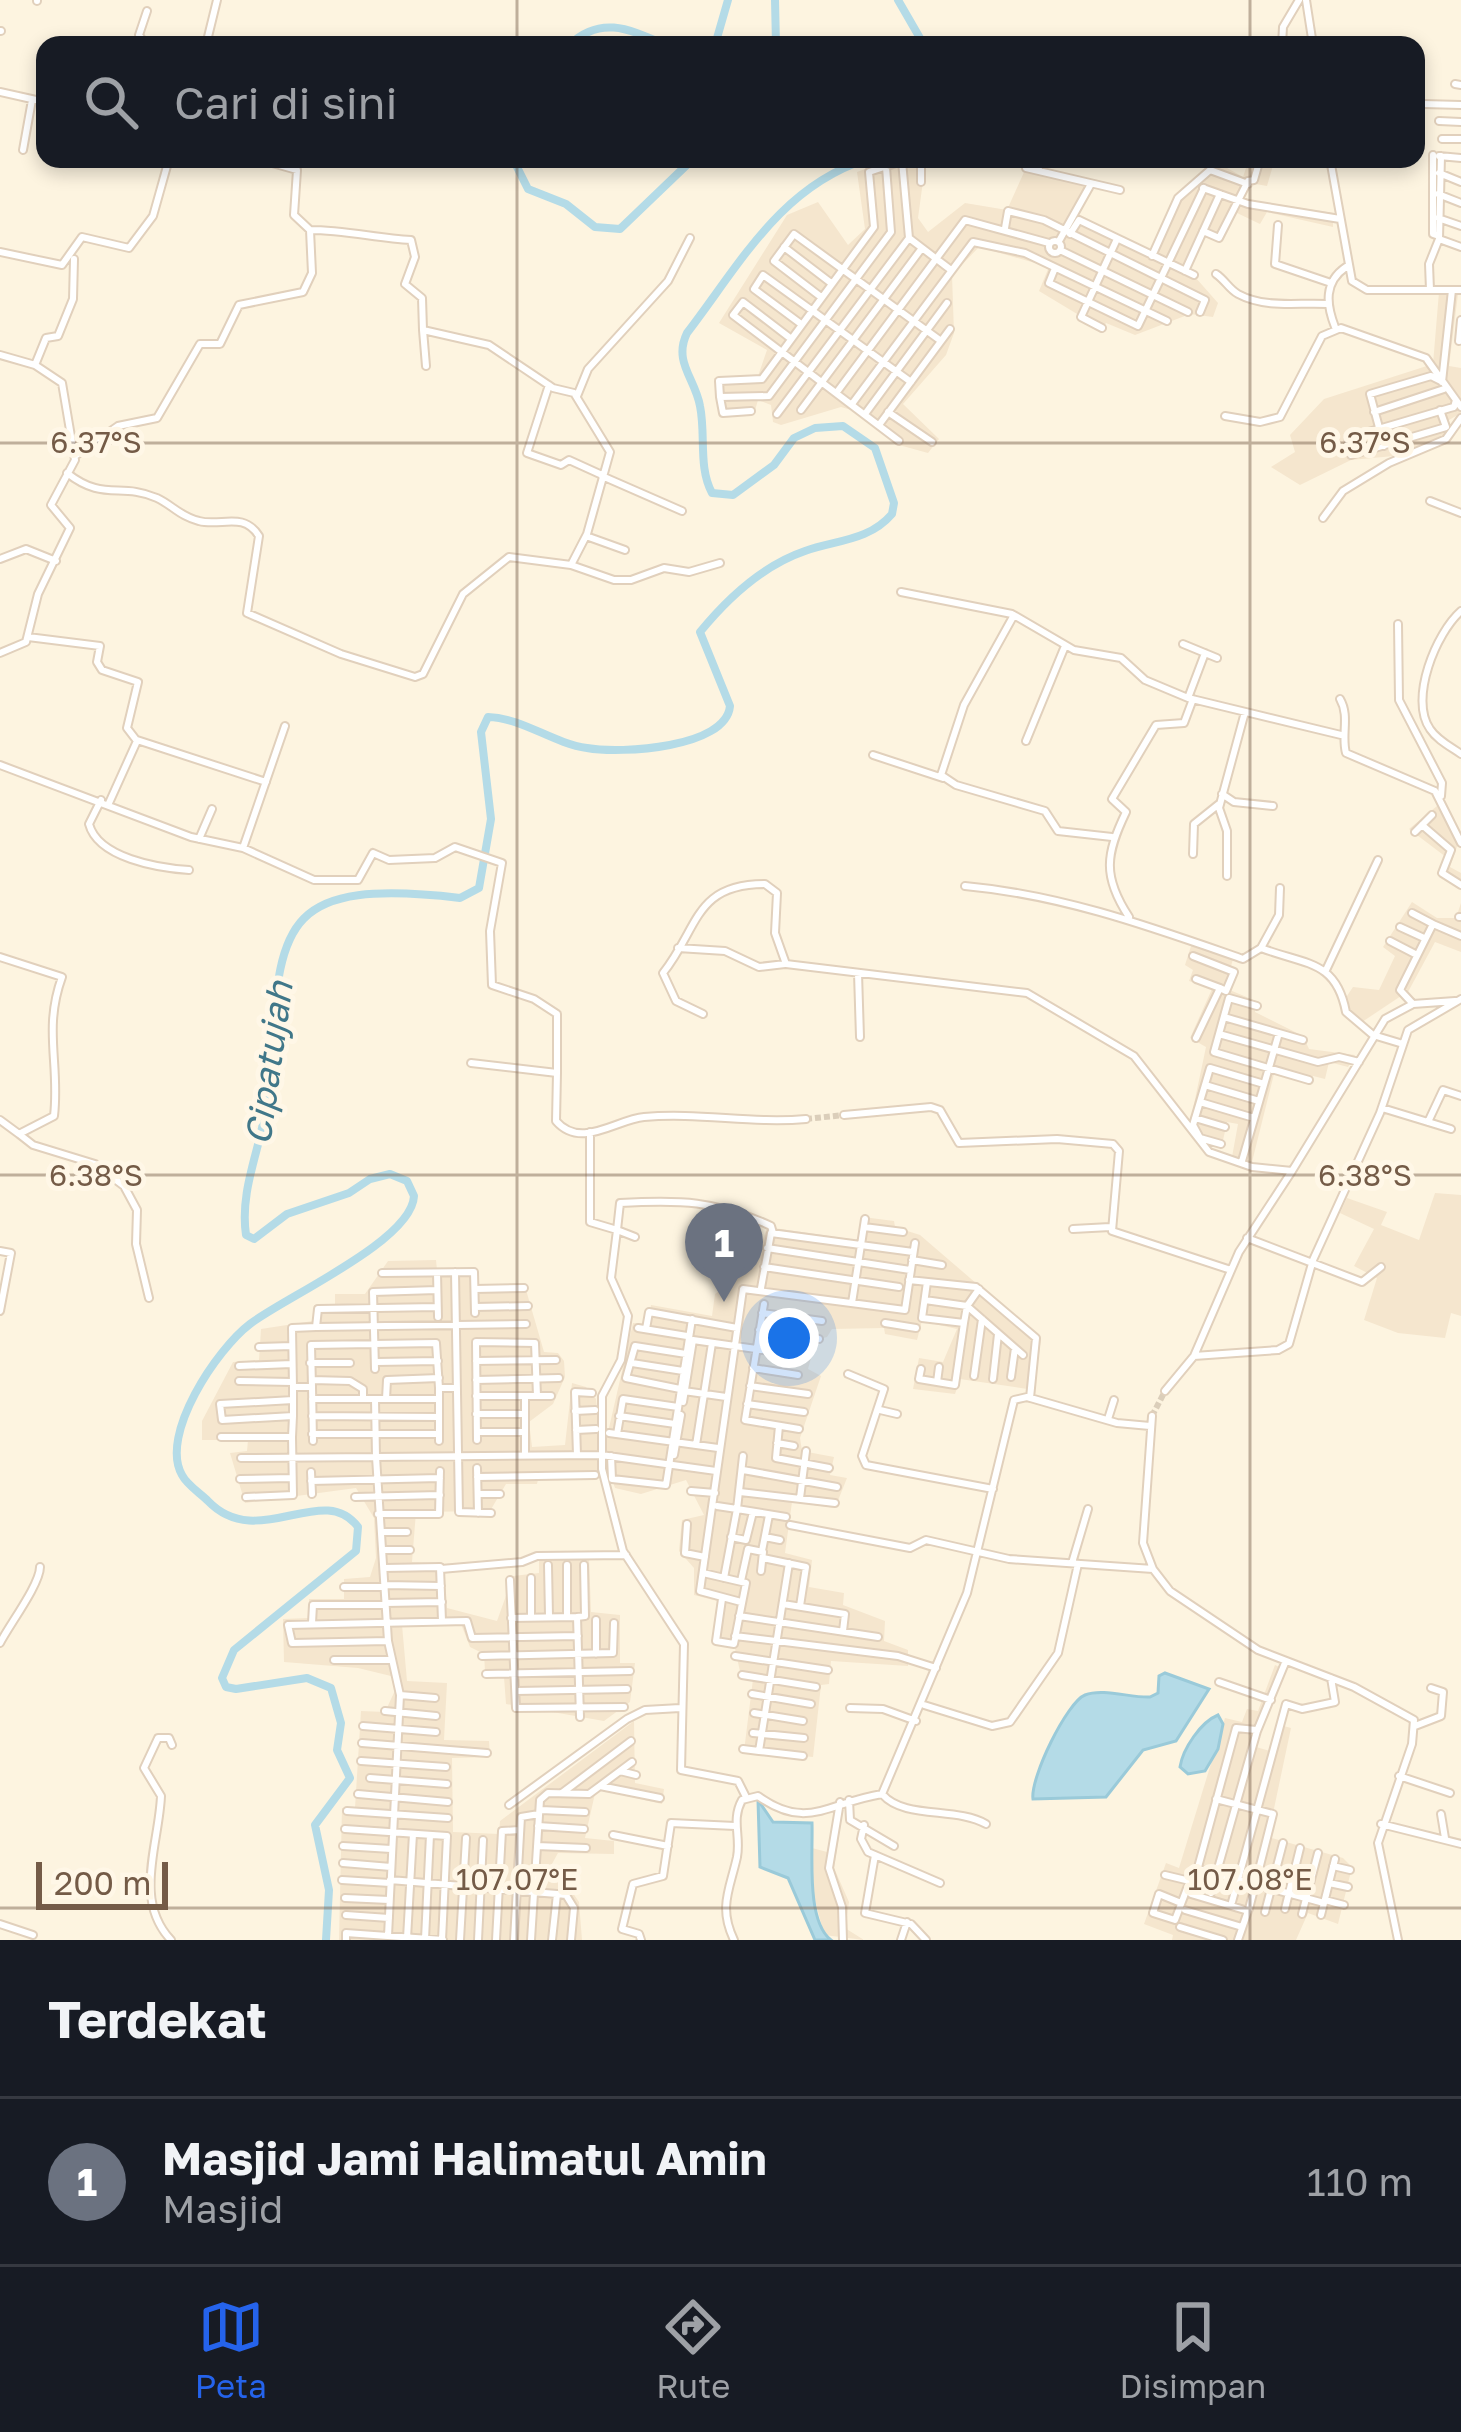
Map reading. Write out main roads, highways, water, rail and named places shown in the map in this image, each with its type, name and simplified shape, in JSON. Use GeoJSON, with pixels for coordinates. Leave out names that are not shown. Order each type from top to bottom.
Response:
{"type":"FeatureCollection","features":[{"type":"Feature","properties":{"kind":"water"},"geometry":{"type":"Polygon","coordinates":[[[1165,1673],[1209,1689],[1176,1741],[1143,1750],[1106,1797],[1033,1799],[1043,1759],[1077,1701],[1100,1692],[1150,1697],[1158,1693],[1159,1676],[1165,1673]]]}},
{"type":"Feature","properties":{"kind":"water"},"geometry":{"type":"Polygon","coordinates":[[[1218,1715],[1223,1724],[1218,1749],[1205,1771],[1188,1774],[1180,1767],[1185,1752],[1199,1730],[1218,1715]]]}},
{"type":"Feature","properties":{"kind":"water"},"geometry":{"type":"Polygon","coordinates":[[[758,1800],[773,1822],[812,1823],[814,1903],[831,1940],[815,1940],[788,1878],[760,1867],[758,1800]]]}},
{"type":"Feature","properties":{"kind":"waterway","name":"Cipatujah"},"geometry":{"type":"LineString","coordinates":[[718,36],[728,0]]}},
{"type":"Feature","properties":{"kind":"waterway","name":"Cipatujah"},"geometry":{"type":"LineString","coordinates":[[775,0],[776,36]]}},
{"type":"Feature","properties":{"kind":"waterway","name":"Cipatujah"},"geometry":{"type":"LineString","coordinates":[[898,0],[919,36]]}},
{"type":"Feature","properties":{"kind":"waterway","name":"Cipatujah"},"geometry":{"type":"LineString","coordinates":[[581,36],[604,28],[643,36]]}},
{"type":"Feature","properties":{"kind":"waterway","name":"Cipatujah"},"geometry":{"type":"LineString","coordinates":[[518,168],[528,189],[566,204],[595,227],[620,229],[684,168]]}},
{"type":"Feature","properties":{"kind":"waterway","name":"Cipatujah"},"geometry":{"type":"LineString","coordinates":[[326,1940],[329,1890],[315,1825],[350,1778],[337,1750],[341,1723],[331,1688],[307,1678],[236,1689],[226,1687],[222,1678],[234,1650],[356,1551],[358,1527],[344,1515],[327,1510],[268,1520],[227,1515],[187,1482],[177,1458],[178,1438],[195,1394],[237,1336],[370,1249],[408,1213],[414,1196],[407,1181],[390,1174],[287,1214],[254,1239],[246,1235],[246,1200],[265,1115],[283,957],[296,929],[317,908],[349,897],[396,893],[460,898],[479,888],[491,819],[481,732],[488,717],[603,750],[670,745],[711,731],[724,720],[730,706],[700,632],[734,596],[775,565],[863,535],[892,514],[894,503],[875,448],[843,426],[815,428],[794,438],[774,465],[733,495],[712,493],[705,473],[700,406],[682,353],[687,333],[764,231],[810,188],[846,168]]}},
{"type":"Feature","properties":{"kind":"tunnel"},"geometry":{"type":"LineString","coordinates":[[806,1119],[844,1115]]}},
{"type":"Feature","properties":{"kind":"tunnel"},"geometry":{"type":"LineString","coordinates":[[1152,1416],[1165,1391]]}},
{"type":"Feature","properties":{"kind":"place","name":"Masjid Jami Halimatul Amin"},"geometry":{"type":"Point","coordinates":[724,1302]}}]}
